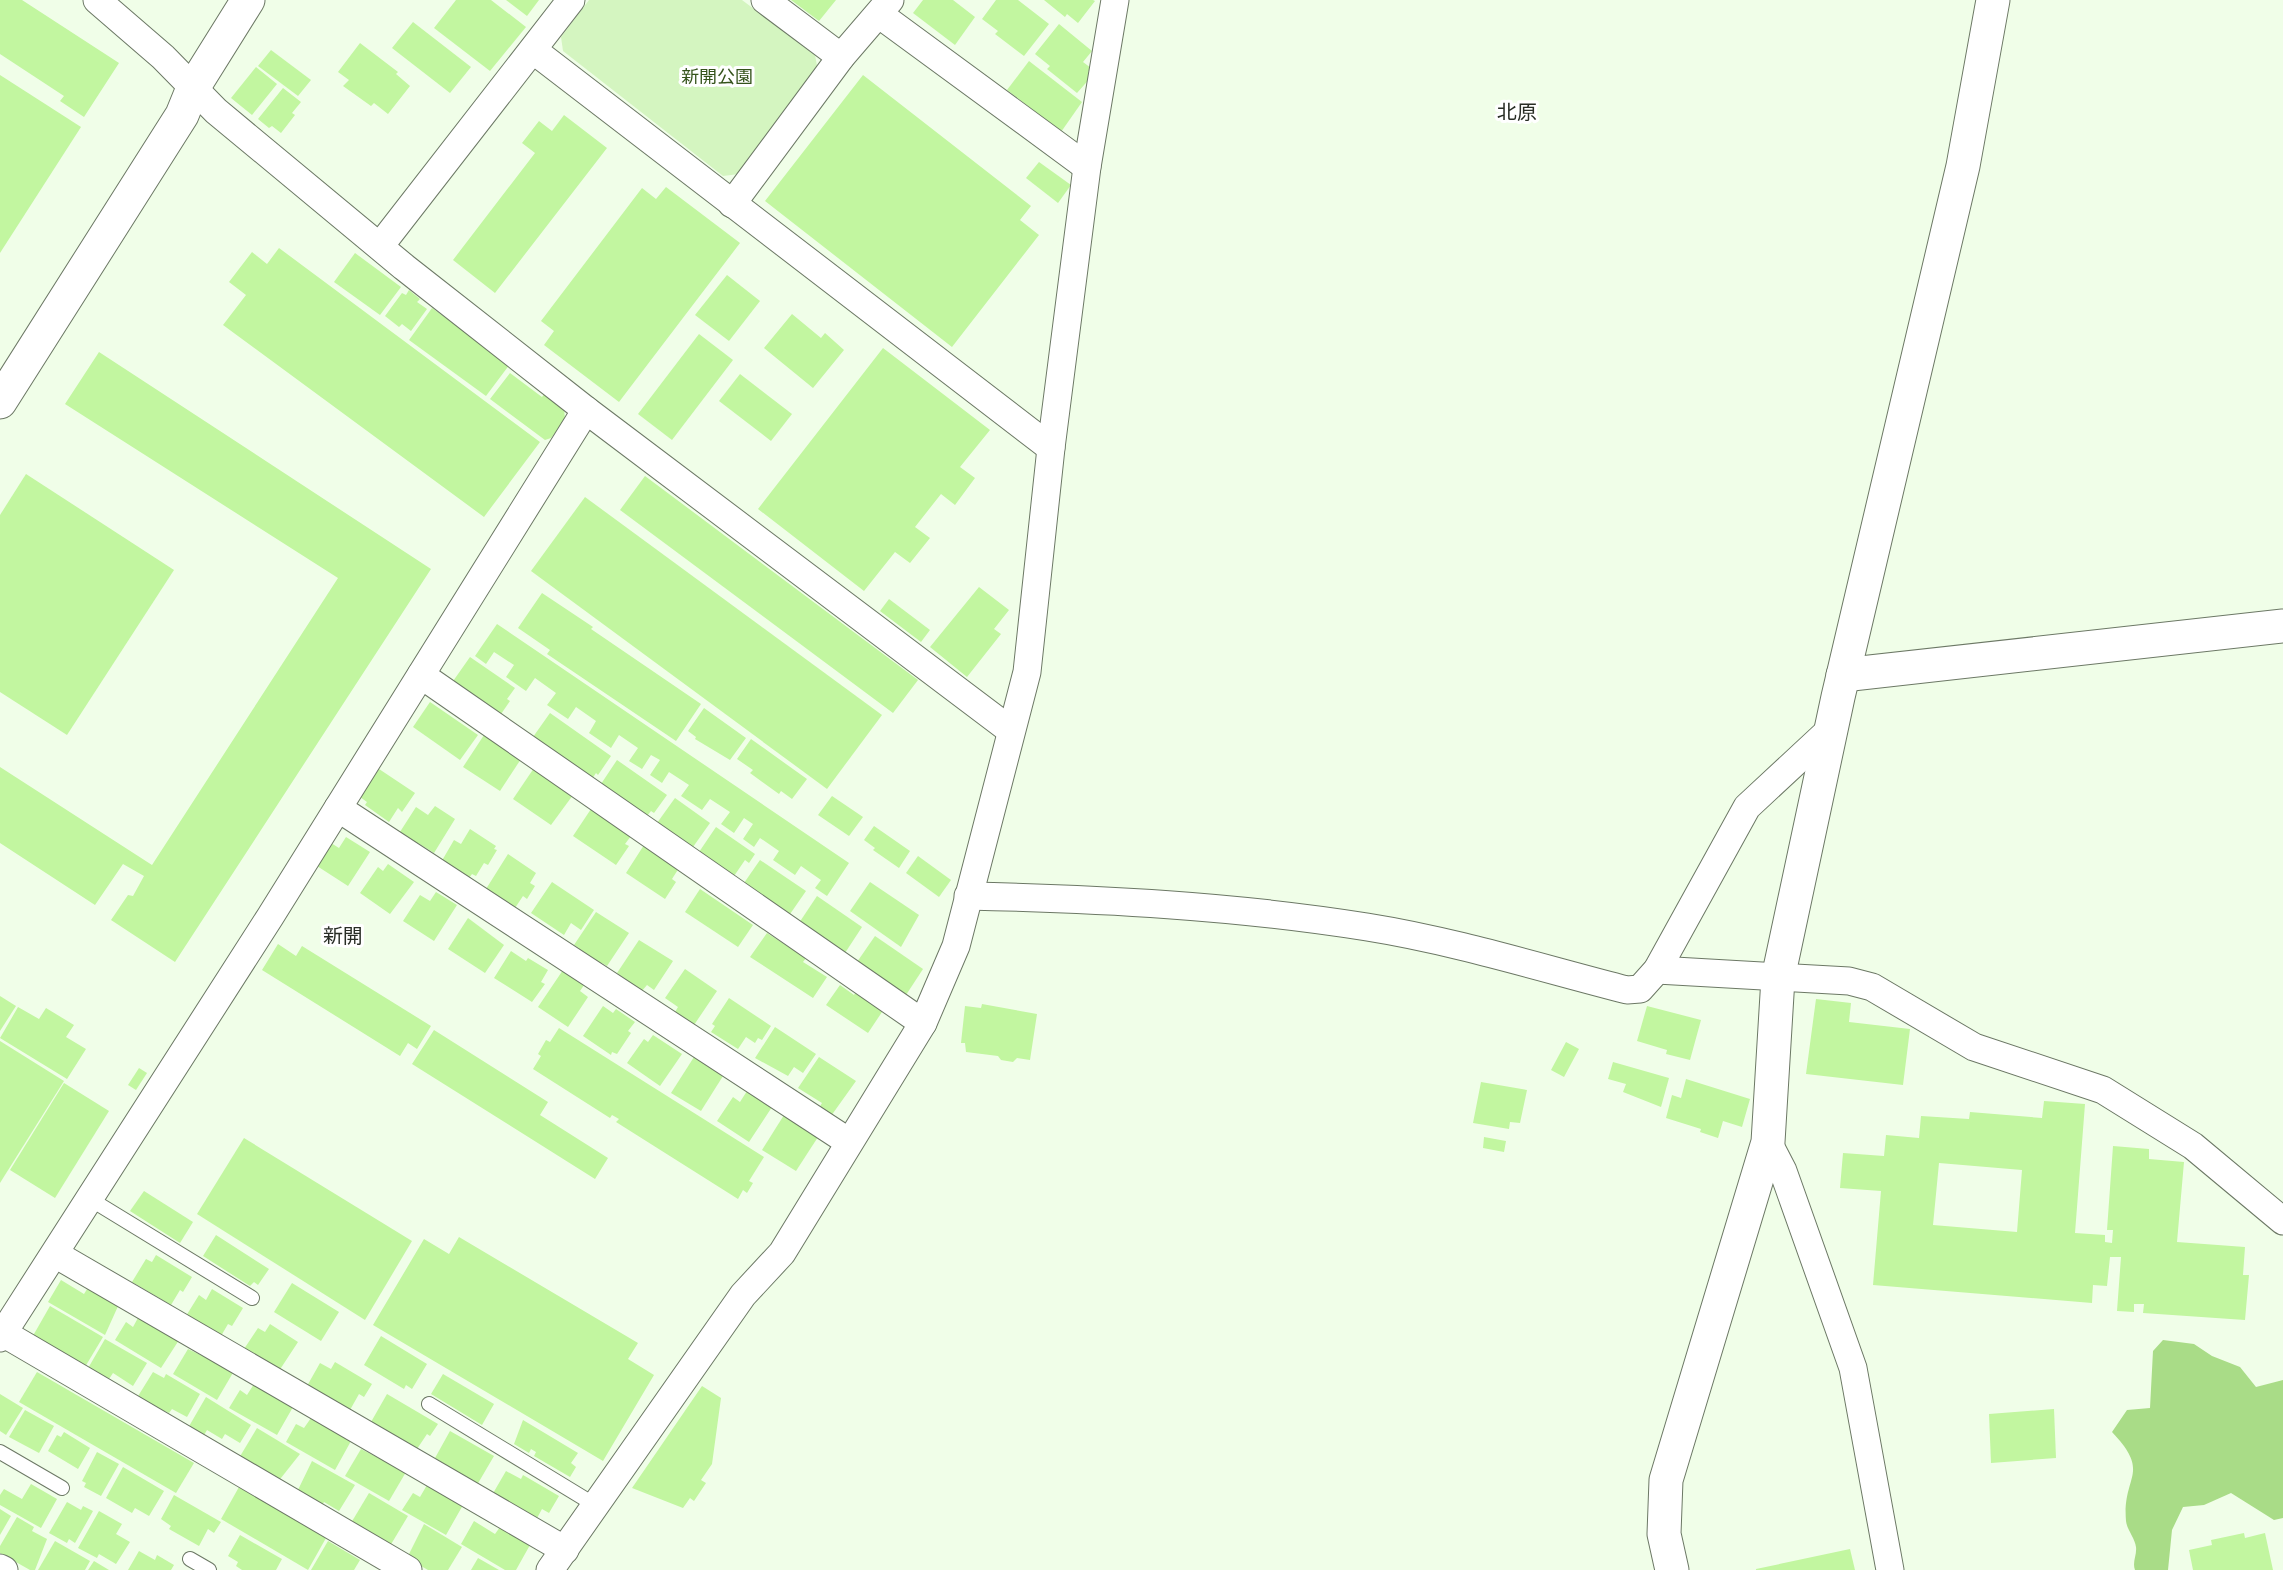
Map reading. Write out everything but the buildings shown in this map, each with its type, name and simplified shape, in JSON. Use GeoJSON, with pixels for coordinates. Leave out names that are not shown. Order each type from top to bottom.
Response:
{"type":"FeatureCollection","features":[{"type":"Feature","properties":{"kind":"street"},"geometry":{"type":"LineString","coordinates":[[97,0],[163,57],[234,127],[585,410],[1010,730]]}},
{"type":"Feature","properties":{"kind":"street"},"geometry":{"type":"LineString","coordinates":[[0,402],[182,115],[193,88],[248,0]]}},
{"type":"Feature","properties":{"kind":"street"},"geometry":{"type":"LineString","coordinates":[[380,246],[571,0]]}},
{"type":"Feature","properties":{"kind":"street"},"geometry":{"type":"LineString","coordinates":[[765,0],[841,57]]}},
{"type":"Feature","properties":{"kind":"street"},"geometry":{"type":"LineString","coordinates":[[55,1254],[558,1560],[743,1295],[782,1253],[923,1023],[956,945],[1010,730],[1027,672],[1051,448],[1087,167],[1115,0]]}},
{"type":"Feature","properties":{"kind":"street"},"geometry":{"type":"LineString","coordinates":[[1672,1570],[1664,1534],[1666,1479],[1768,1142],[1778,978],[1843,675],[1960,178],[1993,0]]}},
{"type":"Feature","properties":{"kind":"street"},"geometry":{"type":"LineString","coordinates":[[732,204],[841,57],[885,7],[1087,167]]}},
{"type":"Feature","properties":{"kind":"street"},"geometry":{"type":"LineString","coordinates":[[533,50],[1051,448]]}},
{"type":"Feature","properties":{"kind":"street"},"geometry":{"type":"LineString","coordinates":[[408,1570],[2,1336],[338,808],[585,410]]}},
{"type":"Feature","properties":{"kind":"street"},"geometry":{"type":"LineString","coordinates":[[1843,675],[2283,626]]}},
{"type":"Feature","properties":{"kind":"street"},"geometry":{"type":"LineString","coordinates":[[421,675],[923,1023]]}},
{"type":"Feature","properties":{"kind":"street"},"geometry":{"type":"LineString","coordinates":[[968,896],[1144,903],[1272,914],[1369,928],[1468,948],[1628,990],[1640,989],[1657,970],[1747,807],[1832,728]]}},
{"type":"Feature","properties":{"kind":"street"},"geometry":{"type":"LineString","coordinates":[[338,808],[849,1142]]}},
{"type":"Feature","properties":{"kind":"street"},"geometry":{"type":"LineString","coordinates":[[1657,970],[1849,981],[1872,987],[1974,1047],[2103,1089],[2193,1146],[2283,1221]]}},
{"type":"Feature","properties":{"kind":"street"},"geometry":{"type":"LineString","coordinates":[[1768,1142],[1783,1171],[1853,1368],[1890,1570]]}},
{"type":"Feature","properties":{"kind":"street"},"geometry":{"type":"LineString","coordinates":[[0,1568],[4,1570]]}},
{"type":"Feature","properties":{"kind":"lane"},"geometry":{"type":"LineString","coordinates":[[90,1199],[252,1298]]}},
{"type":"Feature","properties":{"kind":"lane"},"geometry":{"type":"LineString","coordinates":[[429,1404],[595,1505]]}},
{"type":"Feature","properties":{"kind":"lane"},"geometry":{"type":"LineString","coordinates":[[0,1452],[62,1488]]}},
{"type":"Feature","properties":{"kind":"lane"},"geometry":{"type":"LineString","coordinates":[[190,1560],[209,1570]]}},
{"type":"Feature","properties":{"kind":"green space","name":"新開公園"},"geometry":{"type":"Polygon","coordinates":[[[589,0],[742,0],[815,55],[818,71],[739,174],[723,176],[563,51],[561,37],[589,0]]]}},
{"type":"Feature","properties":{"kind":"green space"},"geometry":{"type":"Polygon","coordinates":[[[2163,1340],[2194,1344],[2212,1356],[2240,1367],[2256,1387],[2283,1380],[2283,1518],[2274,1520],[2231,1493],[2204,1505],[2183,1507],[2172,1530],[2168,1570],[2135,1570],[2136,1547],[2126,1521],[2126,1506],[2133,1466],[2124,1446],[2112,1432],[2127,1410],[2150,1408],[2153,1351],[2163,1340]]]}},
{"type":"Feature","properties":{"kind":"district","name":"北原"},"geometry":{"type":"Point","coordinates":[1517,111]}},
{"type":"Feature","properties":{"kind":"district","name":"新開"},"geometry":{"type":"Point","coordinates":[343,935]}}]}
